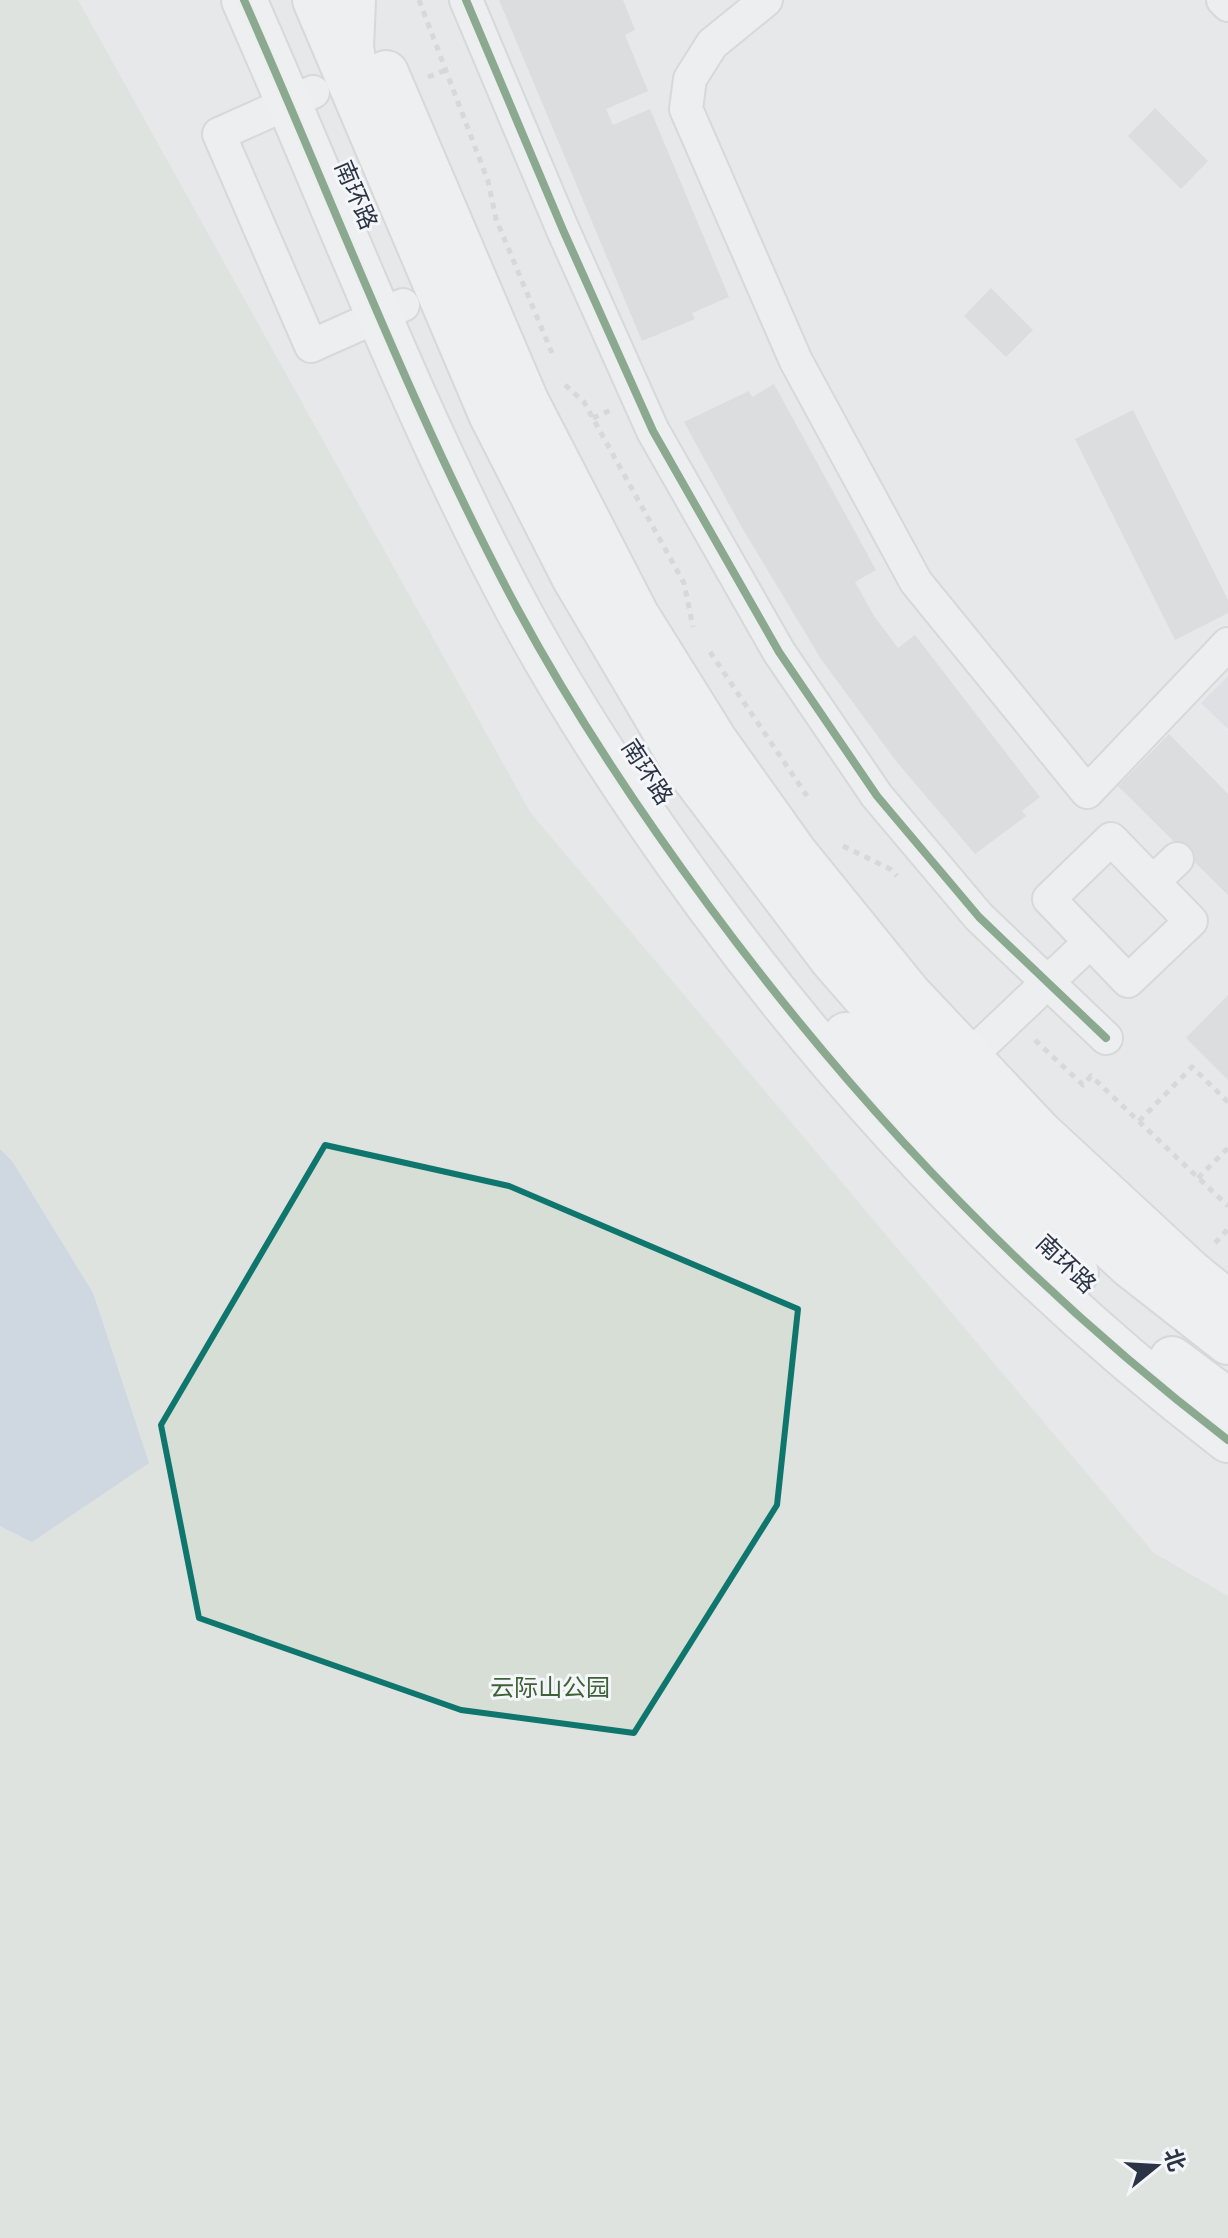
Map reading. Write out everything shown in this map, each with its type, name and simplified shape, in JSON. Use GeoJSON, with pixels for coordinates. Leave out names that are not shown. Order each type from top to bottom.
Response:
{"type":"FeatureCollection","features":[{"type":"Feature","properties":{"kind":"main road"},"geometry":{"type":"LineString","coordinates":[[244,0],[301,98]]}},
{"type":"Feature","properties":{"kind":"main road","name":"南环路"},"geometry":{"type":"LineString","coordinates":[[272,0],[301,98],[391,311],[483,491],[588,683],[690,838],[807,991],[973,1174],[1142,1337],[1228,1401]]}},
{"type":"Feature","properties":{"kind":"main road","name":"南环路"},"geometry":{"type":"LineString","coordinates":[[315,0],[491,414],[574,577],[685,765],[832,959],[954,1070],[971,1119],[1131,1266],[1228,1342]]}},
{"type":"Feature","properties":{"kind":"main road"},"geometry":{"type":"LineString","coordinates":[[353,0],[351,48],[361,108]]}},
{"type":"Feature","properties":{"kind":"main road"},"geometry":{"type":"LineString","coordinates":[[386,73],[526,401],[637,616],[715,741],[794,852],[909,994],[954,1070],[1040,1133],[1190,1272],[1228,1303]]}},
{"type":"Feature","properties":{"kind":"main road"},"geometry":{"type":"LineString","coordinates":[[391,311],[439,453],[517,608],[567,696],[657,835],[767,984],[882,1121],[1008,1250],[1164,1391],[1228,1440]]}},
{"type":"Feature","properties":{"kind":"street"},"geometry":{"type":"LineString","coordinates":[[466,0],[563,230],[653,431],[779,652],[877,796],[979,917],[1106,1038]]}},
{"type":"Feature","properties":{"kind":"street"},"geometry":{"type":"LineString","coordinates":[[766,0],[712,44],[690,79],[686,109],[796,361],[916,582],[1087,792],[1228,644]]}},
{"type":"Feature","properties":{"kind":"street"},"geometry":{"type":"LineString","coordinates":[[1223,0],[1228,5]]}},
{"type":"Feature","properties":{"kind":"street"},"geometry":{"type":"LineString","coordinates":[[301,98],[219,134],[311,346],[391,311]]}},
{"type":"Feature","properties":{"kind":"street"},"geometry":{"type":"LineString","coordinates":[[1111,839],[1191,921],[1128,981],[1090,942],[1049,899],[1111,839]]}},
{"type":"Feature","properties":{"kind":"street"},"geometry":{"type":"LineString","coordinates":[[1153,882],[1177,859]]}},
{"type":"Feature","properties":{"kind":"street"},"geometry":{"type":"LineString","coordinates":[[954,1070],[1090,942]]}},
{"type":"Feature","properties":{"kind":"path"},"geometry":{"type":"LineString","coordinates":[[1011,1017],[1083,1085],[1091,1076],[1228,1206]]}},
{"type":"Feature","properties":{"kind":"path"},"geometry":{"type":"LineString","coordinates":[[1139,1121],[1192,1067],[1228,1102]]}},
{"type":"Feature","properties":{"kind":"path"},"geometry":{"type":"LineString","coordinates":[[1198,1178],[1228,1148]]}},
{"type":"Feature","properties":{"kind":"highlighted area"},"geometry":{"type":"Polygon","coordinates":[[[325,1145],[509,1186],[798,1309],[777,1505],[634,1733],[461,1710],[199,1618],[161,1425],[325,1145]]]}},
{"type":"Feature","properties":{"kind":"shaded area"},"geometry":{"type":"Polygon","coordinates":[[[1228,676],[1228,729],[1201,703],[1228,676]]]}},
{"type":"Feature","properties":{"kind":"green space","name":"云际山公园"},"geometry":{"type":"Polygon","coordinates":[[[0,0],[78,0],[530,812],[1154,1553],[1228,1596],[1228,2238],[0,2238],[0,0]]]}},
{"type":"Feature","properties":{"kind":"water"},"geometry":{"type":"Polygon","coordinates":[[[0,1149],[12,1161],[93,1293],[149,1463],[32,1542],[0,1526],[0,1149]]]}},
{"type":"Feature","properties":{"kind":"building"},"geometry":{"type":"Polygon","coordinates":[[[499,0],[623,0],[635,30],[625,35],[648,91],[606,109],[613,125],[650,109],[729,297],[692,313],[695,319],[642,341],[499,0]]]}},
{"type":"Feature","properties":{"kind":"building"},"geometry":{"type":"Polygon","coordinates":[[[1155,108],[1208,161],[1181,189],[1128,136],[1155,108]]]}},
{"type":"Feature","properties":{"kind":"building"},"geometry":{"type":"Polygon","coordinates":[[[991,288],[1033,330],[1006,357],[964,316],[991,288]]]}},
{"type":"Feature","properties":{"kind":"building"},"geometry":{"type":"Polygon","coordinates":[[[774,384],[876,570],[855,582],[874,616],[898,648],[915,635],[1040,797],[1022,811],[1026,816],[975,854],[896,761],[821,659],[741,526],[684,422],[749,391],[752,397],[774,384]]]}},
{"type":"Feature","properties":{"kind":"building"},"geometry":{"type":"Polygon","coordinates":[[[1133,410],[1228,600],[1228,613],[1175,640],[1075,439],[1133,410]]]}},
{"type":"Feature","properties":{"kind":"building"},"geometry":{"type":"Polygon","coordinates":[[[1169,734],[1228,794],[1228,895],[1118,786],[1169,734]]]}},
{"type":"Feature","properties":{"kind":"building"},"geometry":{"type":"Polygon","coordinates":[[[1228,995],[1228,1080],[1186,1038],[1228,995]]]}},
{"type":"Feature","properties":{"kind":"cycle path"},"geometry":{"type":"LineString","coordinates":[[244,0],[408,383],[479,534],[538,647],[657,834],[709,906],[825,1053],[950,1191],[1084,1321],[1228,1440]]}},
{"type":"Feature","properties":{"kind":"cycle path"},"geometry":{"type":"LineString","coordinates":[[466,0],[563,230],[653,431],[779,652],[877,796],[979,917],[1106,1038]]}}]}
